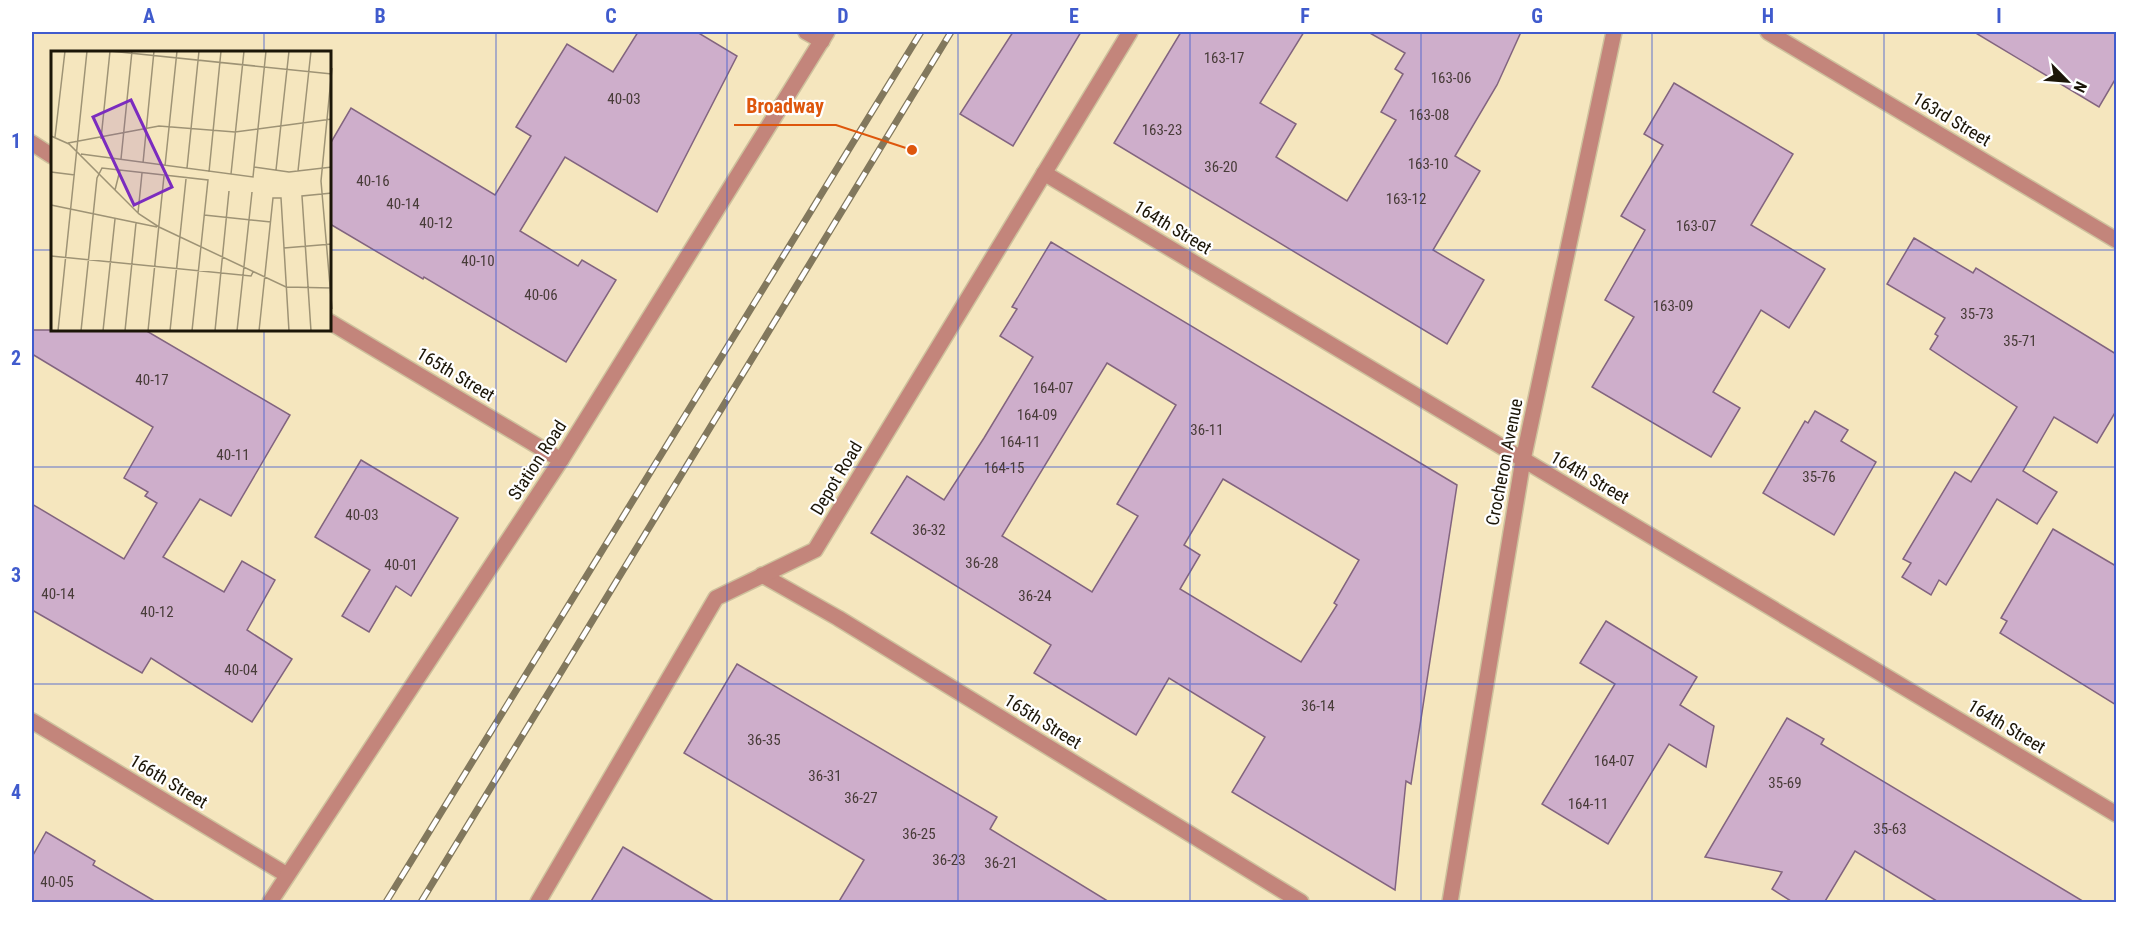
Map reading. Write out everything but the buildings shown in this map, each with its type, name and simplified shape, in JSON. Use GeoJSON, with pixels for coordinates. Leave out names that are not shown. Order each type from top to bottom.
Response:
{"type":"FeatureCollection","features":[{"type":"Feature","properties":{"kind":"street"},"geometry":{"type":"LineString","coordinates":[[806,32],[825,36]]}},
{"type":"Feature","properties":{"kind":"street","name":"Depot Road"},"geometry":{"type":"LineString","coordinates":[[538,903],[716,598],[815,549],[1130,32]]}},
{"type":"Feature","properties":{"kind":"street","name":"Crocheron Avenue"},"geometry":{"type":"LineString","coordinates":[[1450,903],[1523,460],[1614,32]]}},
{"type":"Feature","properties":{"kind":"street","name":"163rd Street"},"geometry":{"type":"LineString","coordinates":[[1768,32],[2116,240]]}},
{"type":"Feature","properties":{"kind":"street","name":"Station Road"},"geometry":{"type":"LineString","coordinates":[[270,903],[561,460],[825,36]]}},
{"type":"Feature","properties":{"kind":"street"},"geometry":{"type":"LineString","coordinates":[[32,143],[51,155]]}},
{"type":"Feature","properties":{"kind":"street","name":"164th Street"},"geometry":{"type":"LineString","coordinates":[[1044,173],[2116,814]]}},
{"type":"Feature","properties":{"kind":"street","name":"165th Street"},"geometry":{"type":"LineString","coordinates":[[332,323],[561,460]]}},
{"type":"Feature","properties":{"kind":"street","name":"165th Street"},"geometry":{"type":"LineString","coordinates":[[762,575],[1301,903]]}},
{"type":"Feature","properties":{"kind":"street","name":"166th Street"},"geometry":{"type":"LineString","coordinates":[[32,721],[287,875]]}},
{"type":"Feature","properties":{"kind":"railway"},"geometry":{"type":"LineString","coordinates":[[386,902],[921,32]]}},
{"type":"Feature","properties":{"kind":"railway"},"geometry":{"type":"LineString","coordinates":[[421,902],[951,32]]}},
{"type":"Feature","properties":{"kind":"place","name":"Broadway"},"geometry":{"type":"Point","coordinates":[912,150]}}]}
